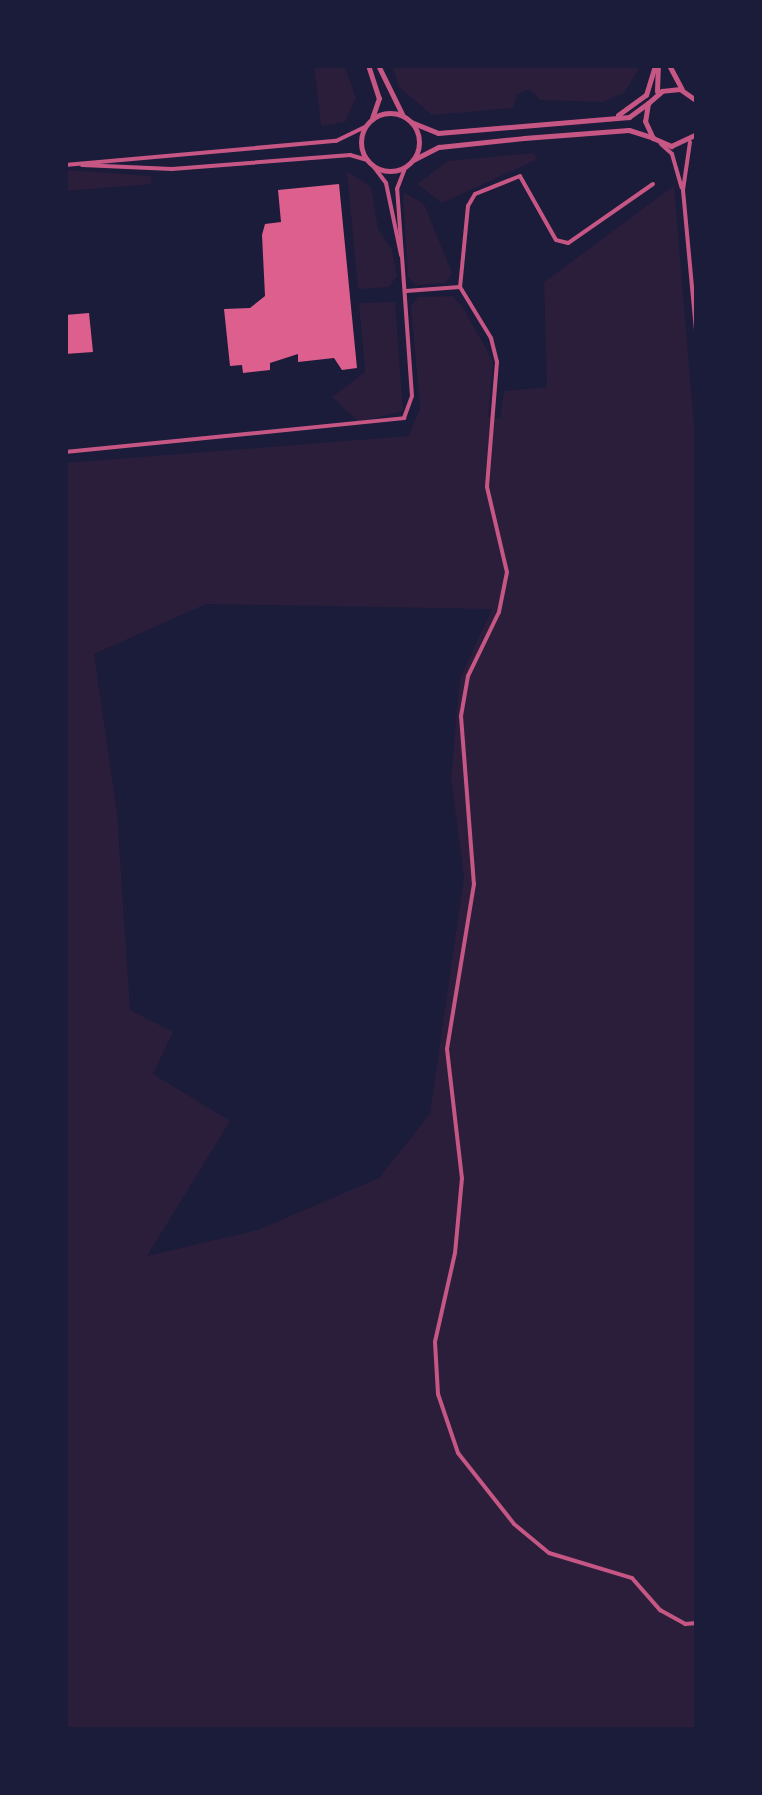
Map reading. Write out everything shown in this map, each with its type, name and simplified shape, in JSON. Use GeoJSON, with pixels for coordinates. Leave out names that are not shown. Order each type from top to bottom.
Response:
{"type":"FeatureCollection","features":[{"type":"Feature","properties":{"kind":"street"},"geometry":{"type":"LineString","coordinates":[[368,65],[378,98],[360,142],[367,160],[386,183],[403,259]]}},
{"type":"Feature","properties":{"kind":"street"},"geometry":{"type":"LineString","coordinates":[[378,65],[391,102],[411,122],[434,133],[637,115],[654,96],[671,88],[689,93]]}},
{"type":"Feature","properties":{"kind":"street"},"geometry":{"type":"LineString","coordinates":[[654,96],[657,65]]}},
{"type":"Feature","properties":{"kind":"street"},"geometry":{"type":"LineString","coordinates":[[610,118],[646,95],[657,65]]}},
{"type":"Feature","properties":{"kind":"street"},"geometry":{"type":"LineString","coordinates":[[669,65],[697,100]]}},
{"type":"Feature","properties":{"kind":"street"},"geometry":{"type":"LineString","coordinates":[[648,103],[644,121],[653,138]]}},
{"type":"Feature","properties":{"kind":"street"},"geometry":{"type":"LineString","coordinates":[[372,118],[404,116]]}},
{"type":"Feature","properties":{"kind":"street"},"geometry":{"type":"LineString","coordinates":[[411,122],[419,139],[413,160]]}},
{"type":"Feature","properties":{"kind":"street"},"geometry":{"type":"LineString","coordinates":[[65,165],[336,141],[365,127]]}},
{"type":"Feature","properties":{"kind":"street"},"geometry":{"type":"LineString","coordinates":[[65,452],[404,418],[412,406],[397,190],[405,168],[439,147],[628,130],[661,144],[672,154],[683,190],[697,342]]}},
{"type":"Feature","properties":{"kind":"street"},"geometry":{"type":"LineString","coordinates":[[683,190],[690,142],[697,134]]}},
{"type":"Feature","properties":{"kind":"street"},"geometry":{"type":"LineString","coordinates":[[661,144],[690,142]]}},
{"type":"Feature","properties":{"kind":"street"},"geometry":{"type":"LineString","coordinates":[[77,164],[156,169],[350,156],[367,160]]}},
{"type":"Feature","properties":{"kind":"street"},"geometry":{"type":"LineString","coordinates":[[374,167],[405,168]]}},
{"type":"Feature","properties":{"kind":"street"},"geometry":{"type":"LineString","coordinates":[[654,184],[568,243],[556,240],[520,176],[475,194],[462,238],[460,287],[492,338],[498,362],[486,487],[507,572],[498,612],[468,676],[461,716],[474,884],[447,1049],[462,1178],[456,1253],[435,1342],[438,1394],[458,1454],[514,1524],[549,1554],[632,1578],[660,1610],[685,1624],[697,1623]]}},
{"type":"Feature","properties":{"kind":"street"},"geometry":{"type":"LineString","coordinates":[[406,290],[460,287]]}},
{"type":"Feature","properties":{"kind":"shaded area"},"geometry":{"type":"Polygon","coordinates":[[[314,65],[344,65],[356,98],[345,122],[321,126],[314,65]]]}},
{"type":"Feature","properties":{"kind":"shaded area"},"geometry":{"type":"Polygon","coordinates":[[[392,65],[641,65],[624,93],[603,102],[540,100],[530,89],[517,94],[513,108],[432,115],[399,87],[392,65]]]}},
{"type":"Feature","properties":{"kind":"shaded area"},"geometry":{"type":"Polygon","coordinates":[[[533,153],[538,159],[442,203],[417,184],[448,161],[533,153]]]}},
{"type":"Feature","properties":{"kind":"shaded area"},"geometry":{"type":"Polygon","coordinates":[[[65,170],[151,176],[152,184],[65,191],[65,170]]]}},
{"type":"Feature","properties":{"kind":"shaded area"},"geometry":{"type":"Polygon","coordinates":[[[347,171],[371,187],[378,229],[392,250],[397,276],[389,287],[358,289],[347,171]]]}},
{"type":"Feature","properties":{"kind":"shaded area"},"geometry":{"type":"Polygon","coordinates":[[[674,186],[697,462],[697,1730],[65,1730],[65,463],[409,436],[420,408],[411,306],[418,297],[452,296],[462,306],[493,361],[488,417],[500,419],[504,391],[547,387],[544,282],[674,186]],[[206,604],[94,654],[117,813],[130,1010],[173,1032],[153,1074],[230,1121],[147,1256],[258,1230],[379,1178],[430,1114],[464,877],[451,778],[460,679],[492,609],[206,604]]]}},
{"type":"Feature","properties":{"kind":"shaded area"},"geometry":{"type":"Polygon","coordinates":[[[403,192],[424,204],[452,273],[446,283],[416,285],[408,277],[403,192]]]}},
{"type":"Feature","properties":{"kind":"shaded area"},"geometry":{"type":"Polygon","coordinates":[[[395,302],[403,411],[359,422],[332,397],[365,372],[359,303],[395,302]]]}},
{"type":"Feature","properties":{"kind":"building"},"geometry":{"type":"Polygon","coordinates":[[[339,184],[357,368],[342,370],[334,358],[298,362],[298,354],[270,363],[270,370],[243,373],[242,365],[230,366],[224,309],[250,308],[265,296],[262,235],[265,224],[281,222],[278,190],[339,184]]]}},
{"type":"Feature","properties":{"kind":"building"},"geometry":{"type":"Polygon","coordinates":[[[89,313],[93,352],[65,354],[65,315],[89,313]]]}}]}
